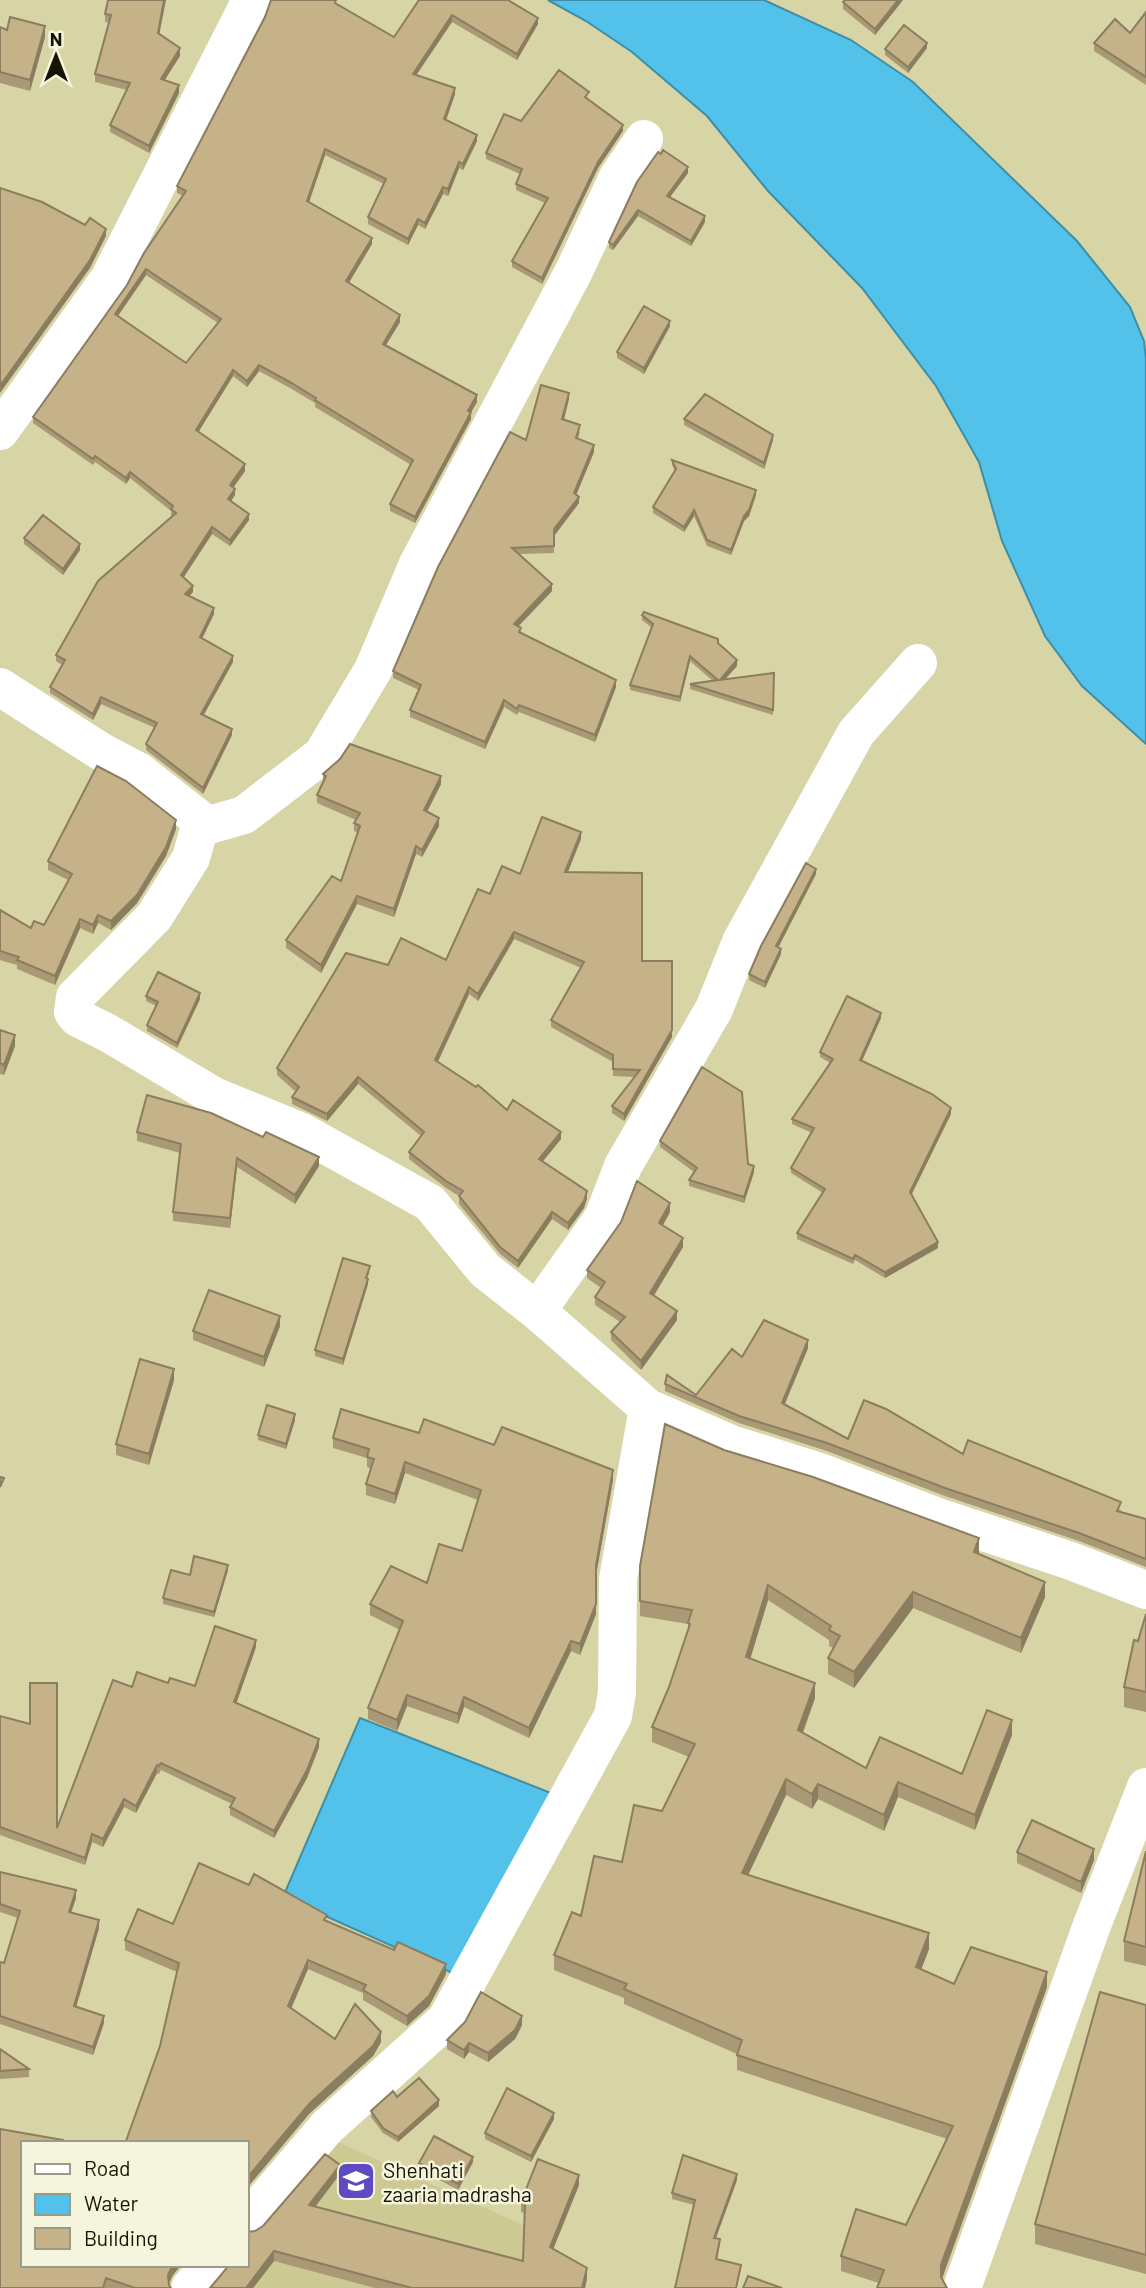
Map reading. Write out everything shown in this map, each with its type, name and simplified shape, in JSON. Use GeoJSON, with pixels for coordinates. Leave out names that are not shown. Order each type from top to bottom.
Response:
{"type":"FeatureCollection","features":[{"type":"Feature","properties":{"kind":"street"},"geometry":{"type":"LineString","coordinates":[[0,431],[109,279],[251,0]]}},
{"type":"Feature","properties":{"kind":"street"},"geometry":{"type":"LineString","coordinates":[[200,828],[244,815],[322,755],[373,670],[418,564],[574,271],[618,177],[644,139]]}},
{"type":"Feature","properties":{"kind":"street"},"geometry":{"type":"LineString","coordinates":[[537,1311],[603,1218],[623,1166],[714,1009],[741,942],[856,733],[918,663]]}},
{"type":"Feature","properties":{"kind":"street"},"geometry":{"type":"LineString","coordinates":[[0,687],[100,751],[138,771],[198,818],[200,828],[191,858],[154,917],[79,990],[72,1004],[73,1013],[78,1018],[214,1096],[302,1132],[430,1203],[485,1270],[537,1311],[648,1408],[731,1444],[820,1472],[938,1517],[1071,1561],[1146,1590]]}},
{"type":"Feature","properties":{"kind":"street"},"geometry":{"type":"LineString","coordinates":[[248,2220],[327,2127],[446,2020],[613,1716],[617,1692],[618,1578],[648,1408]]}},
{"type":"Feature","properties":{"kind":"street"},"geometry":{"type":"LineString","coordinates":[[962,2288],[1092,1925],[1146,1787]]}},
{"type":"Feature","properties":{"kind":"street"},"geometry":{"type":"LineString","coordinates":[[190,2288],[207,2267]]}},
{"type":"Feature","properties":{"kind":"shaded area","name":"Shenhati zaaria madrasha"},"geometry":{"type":"Polygon","coordinates":[[[324,2136],[525,2226],[521,2288],[198,2288],[248,2267],[324,2136]]]}},
{"type":"Feature","properties":{"kind":"water"},"geometry":{"type":"Polygon","coordinates":[[[548,0],[764,0],[851,40],[913,82],[1077,241],[1130,307],[1144,341],[1146,744],[1082,686],[1045,636],[1002,541],[979,462],[936,386],[862,288],[768,191],[707,116],[632,52],[586,21],[548,0]]]}},
{"type":"Feature","properties":{"kind":"water"},"geometry":{"type":"Polygon","coordinates":[[[360,1718],[556,1795],[459,1976],[283,1897],[360,1718]]]}},
{"type":"Feature","properties":{"kind":"building"},"geometry":{"type":"Polygon","coordinates":[[[108,0],[164,0],[158,33],[180,48],[161,79],[179,85],[149,146],[110,125],[130,83],[95,74],[111,15],[105,14],[108,0]]]}},
{"type":"Feature","properties":{"kind":"building"},"geometry":{"type":"Polygon","coordinates":[[[271,0],[336,0],[335,3],[394,37],[419,0],[508,0],[538,18],[517,54],[452,15],[413,74],[455,88],[444,119],[477,135],[463,164],[459,162],[448,189],[443,187],[425,223],[418,219],[408,239],[368,217],[386,179],[325,149],[307,201],[372,238],[346,281],[400,315],[383,344],[477,395],[468,411],[471,412],[415,517],[390,504],[413,460],[259,365],[247,381],[233,370],[196,430],[245,464],[230,485],[235,489],[228,499],[249,514],[230,540],[212,527],[181,575],[193,586],[185,594],[214,608],[200,637],[233,656],[201,714],[232,729],[203,788],[146,744],[157,723],[101,697],[93,714],[50,687],[65,660],[56,655],[98,581],[176,513],[171,509],[173,506],[130,472],[126,478],[95,456],[93,459],[33,417],[127,285],[144,253],[186,191],[177,186],[265,17],[271,0]],[[146,269],[115,314],[186,363],[221,319],[146,269]]]}},
{"type":"Feature","properties":{"kind":"building"},"geometry":{"type":"Polygon","coordinates":[[[898,0],[875,29],[843,2],[898,0]]]}},
{"type":"Feature","properties":{"kind":"building"},"geometry":{"type":"Polygon","coordinates":[[[1146,12],[1146,77],[1094,43],[1115,19],[1130,33],[1146,12]]]}},
{"type":"Feature","properties":{"kind":"building"},"geometry":{"type":"Polygon","coordinates":[[[10,17],[45,26],[30,80],[0,72],[0,27],[7,30],[10,17]]]}},
{"type":"Feature","properties":{"kind":"building"},"geometry":{"type":"Polygon","coordinates":[[[904,25],[927,43],[908,67],[885,49],[904,25]]]}},
{"type":"Feature","properties":{"kind":"building"},"geometry":{"type":"Polygon","coordinates":[[[559,70],[589,92],[585,97],[623,125],[598,162],[542,278],[512,261],[548,198],[516,184],[522,169],[486,153],[504,114],[521,121],[559,70]]]}},
{"type":"Feature","properties":{"kind":"building"},"geometry":{"type":"Polygon","coordinates":[[[663,150],[688,167],[667,196],[705,216],[691,241],[638,210],[613,245],[609,242],[637,182],[658,152],[661,154],[663,150]]]}},
{"type":"Feature","properties":{"kind":"building"},"geometry":{"type":"Polygon","coordinates":[[[0,188],[42,202],[85,225],[90,218],[106,229],[90,260],[0,386],[0,188]]]}},
{"type":"Feature","properties":{"kind":"building"},"geometry":{"type":"Polygon","coordinates":[[[644,306],[670,321],[644,368],[617,352],[644,306]]]}},
{"type":"Feature","properties":{"kind":"building"},"geometry":{"type":"Polygon","coordinates":[[[541,385],[569,393],[562,419],[580,425],[576,438],[594,445],[574,493],[579,497],[554,529],[554,546],[512,548],[552,584],[514,624],[521,628],[519,632],[616,680],[595,735],[519,705],[517,709],[504,700],[485,742],[410,710],[421,685],[393,671],[438,567],[510,432],[526,440],[541,385]]]}},
{"type":"Feature","properties":{"kind":"building"},"geometry":{"type":"Polygon","coordinates":[[[705,394],[773,435],[764,463],[684,419],[705,394]]]}},
{"type":"Feature","properties":{"kind":"building"},"geometry":{"type":"Polygon","coordinates":[[[672,460],[756,490],[731,550],[707,540],[694,510],[684,527],[653,507],[676,469],[672,460]]]}},
{"type":"Feature","properties":{"kind":"building"},"geometry":{"type":"Polygon","coordinates":[[[43,515],[80,544],[63,569],[24,538],[43,515]]]}},
{"type":"Feature","properties":{"kind":"building"},"geometry":{"type":"Polygon","coordinates":[[[644,612],[718,639],[718,643],[737,660],[720,680],[774,673],[773,710],[690,684],[718,680],[690,656],[680,697],[630,685],[653,624],[642,615],[644,612]]]}},
{"type":"Feature","properties":{"kind":"building"},"geometry":{"type":"Polygon","coordinates":[[[350,744],[441,776],[424,810],[439,818],[422,850],[416,846],[394,909],[357,896],[321,965],[286,940],[332,876],[341,881],[360,826],[354,823],[360,813],[317,795],[326,776],[323,774],[340,759],[350,744]]]}},
{"type":"Feature","properties":{"kind":"building"},"geometry":{"type":"Polygon","coordinates":[[[97,766],[126,781],[176,820],[166,847],[137,895],[111,921],[98,915],[93,925],[80,919],[55,976],[17,960],[19,957],[0,951],[0,910],[31,928],[34,921],[44,925],[72,874],[48,861],[97,766]]]}},
{"type":"Feature","properties":{"kind":"building"},"geometry":{"type":"Polygon","coordinates":[[[542,817],[581,832],[565,872],[642,873],[642,961],[672,961],[672,1030],[624,1114],[612,1106],[640,1070],[613,1069],[613,1055],[551,1020],[584,962],[514,932],[478,994],[469,987],[435,1060],[476,1087],[478,1085],[507,1110],[513,1100],[561,1132],[539,1159],[587,1191],[584,1201],[568,1223],[552,1212],[518,1261],[500,1247],[459,1196],[463,1191],[409,1152],[424,1132],[358,1077],[327,1114],[292,1097],[299,1087],[277,1068],[346,953],[388,965],[401,938],[446,960],[478,889],[490,894],[502,866],[520,874],[542,817]]]}},
{"type":"Feature","properties":{"kind":"building"},"geometry":{"type":"Polygon","coordinates":[[[806,863],[816,869],[776,946],[781,949],[765,982],[749,974],[761,946],[806,863]]]}},
{"type":"Feature","properties":{"kind":"building"},"geometry":{"type":"Polygon","coordinates":[[[158,972],[200,993],[177,1043],[147,1025],[158,1002],[146,996],[158,972]]]}},
{"type":"Feature","properties":{"kind":"building"},"geometry":{"type":"Polygon","coordinates":[[[847,996],[881,1013],[860,1060],[932,1094],[951,1108],[910,1192],[938,1242],[885,1272],[855,1255],[853,1259],[797,1233],[825,1189],[791,1168],[814,1128],[792,1119],[833,1059],[820,1052],[847,996]]]}},
{"type":"Feature","properties":{"kind":"building"},"geometry":{"type":"Polygon","coordinates":[[[0,1030],[15,1035],[4,1065],[0,1063],[0,1030]]]}},
{"type":"Feature","properties":{"kind":"building"},"geometry":{"type":"Polygon","coordinates":[[[702,1067],[742,1092],[748,1164],[754,1166],[744,1197],[689,1180],[697,1168],[660,1141],[702,1067]]]}},
{"type":"Feature","properties":{"kind":"building"},"geometry":{"type":"Polygon","coordinates":[[[147,1095],[211,1113],[263,1137],[266,1132],[319,1157],[295,1195],[237,1158],[230,1218],[173,1212],[181,1144],[137,1132],[147,1095]]]}},
{"type":"Feature","properties":{"kind":"building"},"geometry":{"type":"Polygon","coordinates":[[[637,1181],[670,1203],[659,1223],[683,1238],[650,1293],[677,1311],[641,1361],[611,1332],[625,1317],[595,1297],[605,1282],[587,1270],[621,1222],[637,1181]]]}},
{"type":"Feature","properties":{"kind":"building"},"geometry":{"type":"Polygon","coordinates":[[[343,1258],[370,1266],[343,1359],[315,1350],[343,1258]]]}},
{"type":"Feature","properties":{"kind":"building"},"geometry":{"type":"Polygon","coordinates":[[[209,1290],[280,1316],[264,1357],[193,1331],[209,1290]]]}},
{"type":"Feature","properties":{"kind":"building"},"geometry":{"type":"Polygon","coordinates":[[[764,1320],[808,1340],[782,1403],[848,1439],[864,1400],[886,1409],[963,1454],[968,1440],[1121,1502],[1117,1511],[1146,1519],[1146,1559],[827,1443],[739,1416],[665,1384],[667,1375],[696,1395],[732,1349],[742,1357],[764,1320]]]}},
{"type":"Feature","properties":{"kind":"building"},"geometry":{"type":"Polygon","coordinates":[[[140,1359],[174,1369],[149,1454],[116,1444],[140,1359]]]}},
{"type":"Feature","properties":{"kind":"building"},"geometry":{"type":"Polygon","coordinates":[[[267,1405],[295,1414],[286,1444],[258,1435],[267,1405]]]}},
{"type":"Feature","properties":{"kind":"building"},"geometry":{"type":"Polygon","coordinates":[[[341,1409],[419,1433],[424,1419],[494,1445],[502,1427],[613,1470],[596,1565],[596,1604],[580,1644],[571,1641],[529,1728],[464,1697],[458,1714],[407,1695],[397,1720],[368,1708],[403,1621],[370,1604],[391,1566],[427,1583],[439,1544],[462,1551],[481,1490],[405,1462],[395,1494],[366,1484],[374,1459],[367,1457],[369,1449],[333,1438],[341,1409]]]}},
{"type":"Feature","properties":{"kind":"building"},"geometry":{"type":"Polygon","coordinates":[[[665,1424],[724,1450],[813,1477],[979,1538],[974,1552],[1045,1582],[1021,1638],[913,1592],[854,1672],[828,1658],[840,1636],[829,1630],[831,1626],[768,1585],[746,1657],[815,1683],[798,1730],[866,1768],[880,1737],[962,1774],[987,1710],[1012,1720],[975,1815],[898,1782],[884,1815],[818,1784],[812,1794],[786,1779],[742,1873],[929,1933],[916,1967],[954,1984],[971,1947],[1047,1972],[941,2265],[941,2277],[947,2288],[877,2288],[884,2270],[841,2256],[856,2209],[906,2225],[953,2126],[737,2055],[742,2040],[624,1989],[627,1984],[554,1955],[572,1912],[581,1916],[594,1856],[622,1862],[634,1805],[662,1811],[695,1744],[652,1727],[669,1687],[692,1610],[640,1601],[640,1566],[665,1424]]]}},
{"type":"Feature","properties":{"kind":"building"},"geometry":{"type":"Polygon","coordinates":[[[194,1556],[228,1565],[214,1612],[163,1598],[171,1570],[190,1575],[194,1556]]]}},
{"type":"Feature","properties":{"kind":"building"},"geometry":{"type":"Polygon","coordinates":[[[1146,1614],[1146,1692],[1124,1687],[1134,1640],[1138,1641],[1146,1614]]]}},
{"type":"Feature","properties":{"kind":"building"},"geometry":{"type":"Polygon","coordinates":[[[215,1626],[256,1640],[234,1702],[319,1739],[307,1770],[274,1831],[230,1807],[235,1798],[161,1763],[157,1765],[136,1806],[124,1799],[103,1839],[92,1834],[85,1858],[0,1827],[0,1716],[30,1724],[30,1683],[57,1683],[57,1828],[113,1680],[132,1687],[137,1672],[168,1683],[170,1678],[195,1686],[215,1626]]]}},
{"type":"Feature","properties":{"kind":"building"},"geometry":{"type":"Polygon","coordinates":[[[1032,1820],[1094,1849],[1081,1882],[1017,1852],[1032,1820]]]}},
{"type":"Feature","properties":{"kind":"building"},"geometry":{"type":"Polygon","coordinates":[[[1146,1851],[1146,1947],[1124,1941],[1146,1851]]]}},
{"type":"Feature","properties":{"kind":"building"},"geometry":{"type":"Polygon","coordinates":[[[199,1863],[249,1885],[254,1874],[327,1915],[324,1920],[394,1950],[398,1942],[446,1964],[429,1996],[407,2016],[363,1990],[366,1985],[308,1960],[288,2006],[335,2039],[355,2004],[381,2032],[373,2046],[310,2103],[248,2177],[248,2141],[126,2141],[160,2046],[179,1963],[125,1940],[138,1909],[173,1924],[199,1863]]]}},
{"type":"Feature","properties":{"kind":"building"},"geometry":{"type":"Polygon","coordinates":[[[0,1872],[76,1890],[69,1912],[99,1920],[74,2006],[104,2016],[93,2047],[0,2016],[0,1962],[4,1963],[20,1911],[0,1904],[0,1872]]]}},
{"type":"Feature","properties":{"kind":"building"},"geometry":{"type":"Polygon","coordinates":[[[481,1992],[522,2016],[515,2030],[488,2053],[469,2043],[464,2050],[447,2040],[465,2022],[481,1992]]]}},
{"type":"Feature","properties":{"kind":"building"},"geometry":{"type":"Polygon","coordinates":[[[1100,1992],[1146,2005],[1146,2255],[1035,2224],[1100,1992]]]}},
{"type":"Feature","properties":{"kind":"building"},"geometry":{"type":"Polygon","coordinates":[[[0,2049],[29,2069],[0,2071],[0,2049]]]}},
{"type":"Feature","properties":{"kind":"building"},"geometry":{"type":"Polygon","coordinates":[[[419,2078],[439,2100],[398,2137],[383,2128],[371,2111],[393,2091],[397,2097],[419,2078]]]}},
{"type":"Feature","properties":{"kind":"building"},"geometry":{"type":"Polygon","coordinates":[[[507,2088],[554,2113],[531,2156],[485,2133],[507,2088]]]}},
{"type":"Feature","properties":{"kind":"building"},"geometry":{"type":"Polygon","coordinates":[[[0,2129],[63,2140],[21,2141],[21,2267],[172,2267],[168,2275],[171,2288],[135,2288],[106,2278],[103,2288],[0,2288],[0,2129]]]}},
{"type":"Feature","properties":{"kind":"building"},"geometry":{"type":"Polygon","coordinates":[[[434,2136],[473,2157],[458,2184],[419,2163],[434,2136]]]}},
{"type":"Feature","properties":{"kind":"building"},"geometry":{"type":"Polygon","coordinates":[[[325,2154],[340,2165],[309,2205],[523,2261],[525,2204],[521,2202],[538,2159],[579,2175],[550,2247],[587,2268],[582,2288],[412,2288],[274,2251],[246,2288],[210,2288],[227,2267],[248,2267],[248,2232],[263,2226],[325,2154]]]}},
{"type":"Feature","properties":{"kind":"building"},"geometry":{"type":"Polygon","coordinates":[[[683,2155],[737,2174],[714,2238],[720,2239],[716,2259],[741,2265],[736,2288],[675,2288],[695,2200],[672,2193],[683,2155]]]}},
{"type":"Feature","properties":{"kind":"building"},"geometry":{"type":"Polygon","coordinates":[[[748,2276],[782,2288],[743,2288],[748,2276]]]}},
{"type":"Feature","properties":{"kind":"place","name":"Shenhati zaaria madrasha"},"geometry":{"type":"Point","coordinates":[356,2181]}}]}
